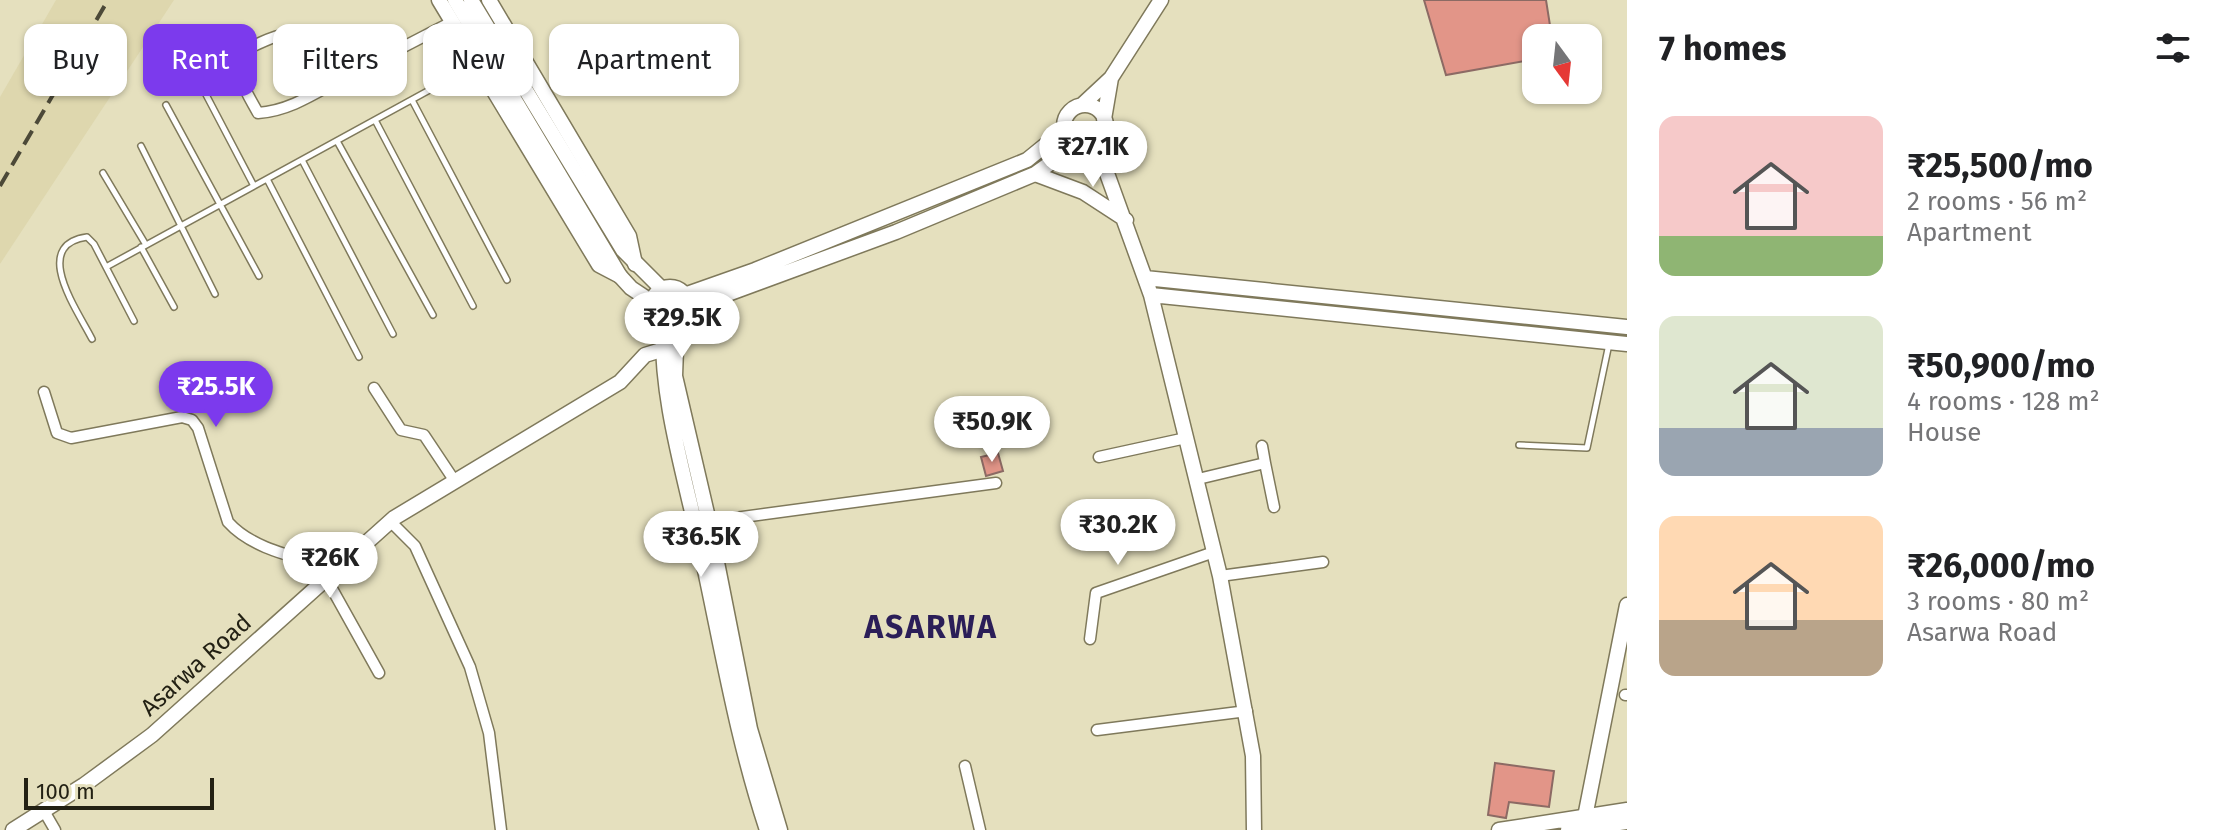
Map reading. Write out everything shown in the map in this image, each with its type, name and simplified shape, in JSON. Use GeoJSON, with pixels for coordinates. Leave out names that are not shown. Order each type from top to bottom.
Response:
{"type":"FeatureCollection","features":[{"type":"Feature","properties":{"kind":"street"},"geometry":{"type":"LineString","coordinates":[[407,45],[452,22],[439,0]]}},
{"type":"Feature","properties":{"kind":"street"},"geometry":{"type":"LineString","coordinates":[[455,0],[620,276],[652,302],[655,315],[670,322]]}},
{"type":"Feature","properties":{"kind":"street"},"geometry":{"type":"LineString","coordinates":[[471,0],[623,250],[662,289],[676,289],[686,302]]}},
{"type":"Feature","properties":{"kind":"street"},"geometry":{"type":"LineString","coordinates":[[489,0],[629,236],[635,264]]}},
{"type":"Feature","properties":{"kind":"street"},"geometry":{"type":"LineString","coordinates":[[767,830],[702,523],[667,399],[670,322],[686,302],[1027,160],[1064,130],[1070,112],[1111,78],[1161,0]]}},
{"type":"Feature","properties":{"kind":"street"},"geometry":{"type":"LineString","coordinates":[[292,32],[307,40],[329,86],[274,112],[258,113],[242,84],[237,67],[243,51],[277,34],[292,32]]}},
{"type":"Feature","properties":{"kind":"street"},"geometry":{"type":"LineString","coordinates":[[686,302],[784,275],[860,246],[1035,174],[1076,145],[1096,143],[1104,133],[1111,78]]}},
{"type":"Feature","properties":{"kind":"street"},"geometry":{"type":"LineString","coordinates":[[497,96],[599,265],[620,276]]}},
{"type":"Feature","properties":{"kind":"street"},"geometry":{"type":"LineString","coordinates":[[1082,105],[1096,108],[1104,119]]}},
{"type":"Feature","properties":{"kind":"street"},"geometry":{"type":"LineString","coordinates":[[1064,130],[1076,145]]}},
{"type":"Feature","properties":{"kind":"street"},"geometry":{"type":"LineString","coordinates":[[1096,143],[1151,295],[1198,479],[1247,711],[1253,756],[1254,830]]}},
{"type":"Feature","properties":{"kind":"street"},"geometry":{"type":"LineString","coordinates":[[1035,174],[1083,192],[1126,220]]}},
{"type":"Feature","properties":{"kind":"street"},"geometry":{"type":"LineString","coordinates":[[854,230],[860,246]]}},
{"type":"Feature","properties":{"kind":"street"},"geometry":{"type":"LineString","coordinates":[[1145,278],[1627,327]]}},
{"type":"Feature","properties":{"kind":"street"},"geometry":{"type":"LineString","coordinates":[[652,302],[662,289]]}},
{"type":"Feature","properties":{"kind":"street"},"geometry":{"type":"LineString","coordinates":[[1151,295],[1627,344]]}},
{"type":"Feature","properties":{"kind":"street","name":"Asarwa Road"},"geometry":{"type":"LineString","coordinates":[[13,830],[152,735],[390,521],[620,382],[638,363],[649,364],[668,352]]}},
{"type":"Feature","properties":{"kind":"street"},"geometry":{"type":"LineString","coordinates":[[374,388],[401,430],[424,435],[454,480]]}},
{"type":"Feature","properties":{"kind":"street"},"geometry":{"type":"LineString","coordinates":[[44,392],[57,433],[71,438],[170,418],[192,420],[198,428],[228,522],[254,544],[331,574],[379,673]]}},
{"type":"Feature","properties":{"kind":"street"},"geometry":{"type":"LineString","coordinates":[[1099,457],[1186,438]]}},
{"type":"Feature","properties":{"kind":"street"},"geometry":{"type":"LineString","coordinates":[[1262,446],[1274,507]]}},
{"type":"Feature","properties":{"kind":"street"},"geometry":{"type":"LineString","coordinates":[[1198,479],[1265,463]]}},
{"type":"Feature","properties":{"kind":"street"},"geometry":{"type":"LineString","coordinates":[[702,523],[996,483]]}},
{"type":"Feature","properties":{"kind":"street"},"geometry":{"type":"LineString","coordinates":[[390,521],[415,546],[470,667],[489,733],[501,830]]}},
{"type":"Feature","properties":{"kind":"street"},"geometry":{"type":"LineString","coordinates":[[1090,639],[1096,593],[1214,552]]}},
{"type":"Feature","properties":{"kind":"street"},"geometry":{"type":"LineString","coordinates":[[1220,576],[1323,562]]}},
{"type":"Feature","properties":{"kind":"street"},"geometry":{"type":"LineString","coordinates":[[1579,824],[1627,605]]}},
{"type":"Feature","properties":{"kind":"street"},"geometry":{"type":"LineString","coordinates":[[1097,730],[1247,711]]}},
{"type":"Feature","properties":{"kind":"street"},"geometry":{"type":"LineString","coordinates":[[749,753],[780,830]]}},
{"type":"Feature","properties":{"kind":"street"},"geometry":{"type":"LineString","coordinates":[[965,766],[980,830]]}},
{"type":"Feature","properties":{"kind":"street"},"geometry":{"type":"LineString","coordinates":[[1579,824],[1627,810]]}},
{"type":"Feature","properties":{"kind":"street"},"geometry":{"type":"LineString","coordinates":[[44,811],[55,830]]}},
{"type":"Feature","properties":{"kind":"street"},"geometry":{"type":"LineString","coordinates":[[1499,830],[1627,822]]}},
{"type":"Feature","properties":{"kind":"lane"},"geometry":{"type":"LineString","coordinates":[[106,267],[423,94]]}},
{"type":"Feature","properties":{"kind":"lane"},"geometry":{"type":"LineString","coordinates":[[207,96],[254,186]]}},
{"type":"Feature","properties":{"kind":"lane"},"geometry":{"type":"LineString","coordinates":[[412,100],[507,280]]}},
{"type":"Feature","properties":{"kind":"lane"},"geometry":{"type":"LineString","coordinates":[[166,105],[259,276]]}},
{"type":"Feature","properties":{"kind":"lane"},"geometry":{"type":"LineString","coordinates":[[375,120],[473,306]]}},
{"type":"Feature","properties":{"kind":"lane"},"geometry":{"type":"LineString","coordinates":[[337,141],[433,315]]}},
{"type":"Feature","properties":{"kind":"lane"},"geometry":{"type":"LineString","coordinates":[[141,146],[215,294]]}},
{"type":"Feature","properties":{"kind":"lane"},"geometry":{"type":"LineString","coordinates":[[302,160],[393,334]]}},
{"type":"Feature","properties":{"kind":"lane"},"geometry":{"type":"LineString","coordinates":[[103,173],[174,307]]}},
{"type":"Feature","properties":{"kind":"lane"},"geometry":{"type":"LineString","coordinates":[[267,179],[359,357]]}},
{"type":"Feature","properties":{"kind":"lane"},"geometry":{"type":"LineString","coordinates":[[92,339],[60,276],[58,259],[67,244],[87,237],[134,321]]}},
{"type":"Feature","properties":{"kind":"lane"},"geometry":{"type":"LineString","coordinates":[[1519,445],[1587,448],[1609,341]]}},
{"type":"Feature","properties":{"kind":"shaded area"},"geometry":{"type":"Polygon","coordinates":[[[56,0],[174,0],[158,24],[143,24],[143,47],[127,71],[127,24],[42,24],[56,0]]]}},
{"type":"Feature","properties":{"kind":"shaded area"},"geometry":{"type":"Polygon","coordinates":[[[24,55],[24,96],[111,96],[0,264],[0,97],[24,55]]]}},
{"type":"Feature","properties":{"kind":"building"},"geometry":{"type":"Polygon","coordinates":[[[1424,0],[1546,0],[1550,24],[1522,24],[1522,61],[1446,75],[1424,0]]]}},
{"type":"Feature","properties":{"kind":"building"},"geometry":{"type":"Polygon","coordinates":[[[998,453],[1003,471],[986,476],[981,457],[998,453]]]}},
{"type":"Feature","properties":{"kind":"building"},"geometry":{"type":"Polygon","coordinates":[[[1495,763],[1554,771],[1549,807],[1509,802],[1506,818],[1488,815],[1495,763]]]}},
{"type":"Feature","properties":{"kind":"railway"},"geometry":{"type":"LineString","coordinates":[[0,186],[108,0]]}},
{"type":"Feature","properties":{"kind":"district","name":"ASARWA"},"geometry":{"type":"Point","coordinates":[931,627]}}]}
